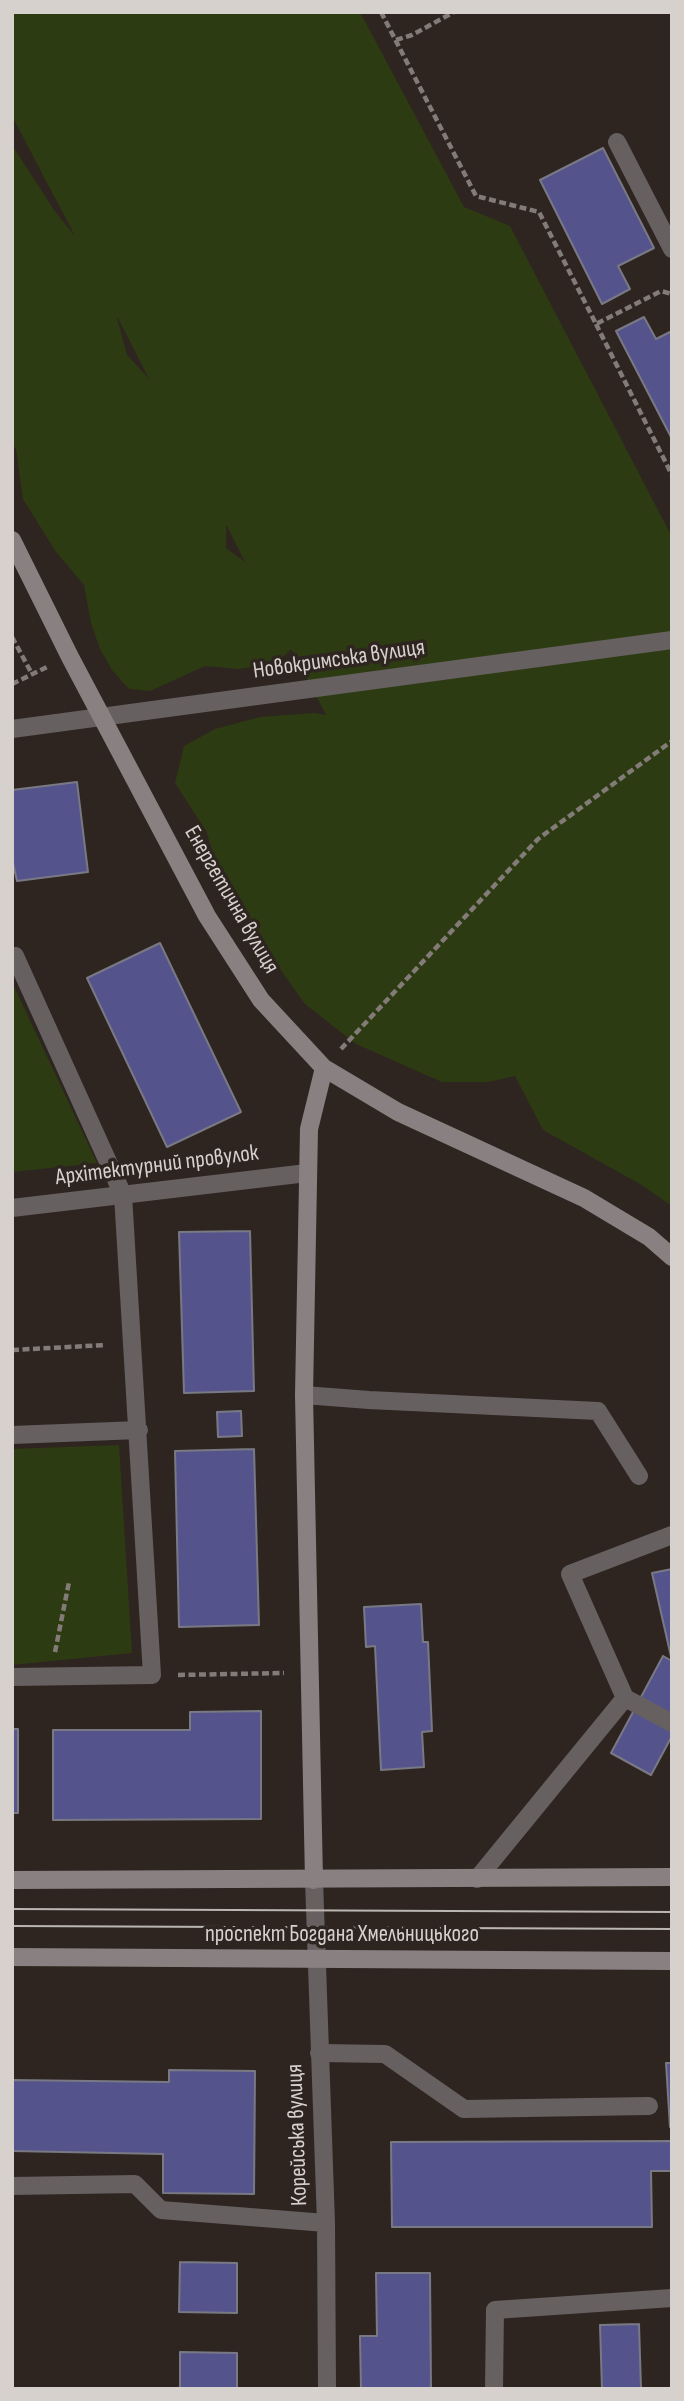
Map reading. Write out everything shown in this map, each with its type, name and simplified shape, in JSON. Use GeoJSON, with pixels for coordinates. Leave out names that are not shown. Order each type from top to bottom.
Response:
{"type":"FeatureCollection","features":[{"type":"Feature","properties":{"kind":"main road","name":"Енергетична вулиця"},"geometry":{"type":"LineString","coordinates":[[12,540],[70,657],[207,916],[261,1000],[324,1068],[398,1112],[584,1198],[649,1237],[672,1257]]}},
{"type":"Feature","properties":{"kind":"main road"},"geometry":{"type":"LineString","coordinates":[[314,1880],[304,1395],[309,1129],[324,1068]]}},
{"type":"Feature","properties":{"kind":"main road"},"geometry":{"type":"LineString","coordinates":[[12,1880],[672,1877]]}},
{"type":"Feature","properties":{"kind":"main road","name":"проспект Богдана Хмельницького"},"geometry":{"type":"LineString","coordinates":[[12,1956],[672,1961]]}},
{"type":"Feature","properties":{"kind":"street"},"geometry":{"type":"LineString","coordinates":[[617,142],[672,249]]}},
{"type":"Feature","properties":{"kind":"street","name":"Новокримська вулиця"},"geometry":{"type":"LineString","coordinates":[[12,729],[672,640]]}},
{"type":"Feature","properties":{"kind":"street"},"geometry":{"type":"LineString","coordinates":[[12,956],[15,956],[123,1195],[152,1675],[12,1677]]}},
{"type":"Feature","properties":{"kind":"street","name":"Архітектурний провулок"},"geometry":{"type":"LineString","coordinates":[[12,1208],[307,1173]]}},
{"type":"Feature","properties":{"kind":"street"},"geometry":{"type":"LineString","coordinates":[[304,1395],[598,1410],[639,1476]]}},
{"type":"Feature","properties":{"kind":"street"},"geometry":{"type":"LineString","coordinates":[[12,1435],[139,1430]]}},
{"type":"Feature","properties":{"kind":"street"},"geometry":{"type":"LineString","coordinates":[[672,1535],[570,1574],[625,1698],[672,1723]]}},
{"type":"Feature","properties":{"kind":"street"},"geometry":{"type":"LineString","coordinates":[[477,1879],[625,1698]]}},
{"type":"Feature","properties":{"kind":"street","name":"Корейська вулиця"},"geometry":{"type":"LineString","coordinates":[[314,1880],[326,2223],[327,2389]]}},
{"type":"Feature","properties":{"kind":"street"},"geometry":{"type":"LineString","coordinates":[[319,2053],[384,2054],[464,2109],[649,2106]]}},
{"type":"Feature","properties":{"kind":"street"},"geometry":{"type":"LineString","coordinates":[[12,2186],[135,2184],[161,2210],[326,2223]]}},
{"type":"Feature","properties":{"kind":"street"},"geometry":{"type":"LineString","coordinates":[[494,2389],[495,2310],[672,2298]]}},
{"type":"Feature","properties":{"kind":"path"},"geometry":{"type":"LineString","coordinates":[[381,12],[476,196],[539,212],[672,475]]}},
{"type":"Feature","properties":{"kind":"path"},"geometry":{"type":"LineString","coordinates":[[396,40],[412,35],[454,12]]}},
{"type":"Feature","properties":{"kind":"path"},"geometry":{"type":"LineString","coordinates":[[596,324],[661,290],[672,294]]}},
{"type":"Feature","properties":{"kind":"path"},"geometry":{"type":"LineString","coordinates":[[12,637],[32,674]]}},
{"type":"Feature","properties":{"kind":"path"},"geometry":{"type":"LineString","coordinates":[[12,684],[70,657]]}},
{"type":"Feature","properties":{"kind":"path"},"geometry":{"type":"LineString","coordinates":[[324,1068],[538,839],[672,741]]}},
{"type":"Feature","properties":{"kind":"path"},"geometry":{"type":"LineString","coordinates":[[12,1350],[133,1343]]}},
{"type":"Feature","properties":{"kind":"path"},"geometry":{"type":"LineString","coordinates":[[50,1677],[69,1582]]}},
{"type":"Feature","properties":{"kind":"path"},"geometry":{"type":"LineString","coordinates":[[152,1675],[295,1673]]}},
{"type":"Feature","properties":{"kind":"green space"},"geometry":{"type":"Polygon","coordinates":[[[12,12],[360,12],[464,207],[510,226],[672,537],[672,1206],[640,1184],[543,1130],[515,1076],[488,1082],[442,1082],[356,1044],[305,1004],[223,884],[206,831],[175,783],[184,746],[215,729],[260,717],[314,713],[326,715],[291,649],[277,663],[239,669],[205,666],[150,691],[129,689],[112,670],[100,649],[91,623],[84,585],[56,552],[23,499],[16,449],[12,444],[12,145],[54,210],[75,236],[12,116],[12,12]],[[118,318],[127,355],[149,379],[118,318]],[[227,526],[226,548],[245,562],[227,526]]]}},
{"type":"Feature","properties":{"kind":"green space"},"geometry":{"type":"Polygon","coordinates":[[[12,982],[97,1163],[12,1172],[12,982]]]}},
{"type":"Feature","properties":{"kind":"green space"},"geometry":{"type":"Polygon","coordinates":[[[119,1445],[132,1653],[12,1665],[12,1449],[119,1445]]]}},
{"type":"Feature","properties":{"kind":"building"},"geometry":{"type":"Polygon","coordinates":[[[603,148],[654,248],[618,266],[630,289],[602,304],[540,180],[603,148]]]}},
{"type":"Feature","properties":{"kind":"building"},"geometry":{"type":"Polygon","coordinates":[[[644,317],[656,339],[672,331],[672,439],[616,331],[644,317]]]}},
{"type":"Feature","properties":{"kind":"building"},"geometry":{"type":"Polygon","coordinates":[[[77,782],[88,872],[17,881],[12,859],[12,790],[77,782]]]}},
{"type":"Feature","properties":{"kind":"building"},"geometry":{"type":"Polygon","coordinates":[[[160,943],[241,1112],[167,1147],[87,978],[160,943]]]}},
{"type":"Feature","properties":{"kind":"building"},"geometry":{"type":"Polygon","coordinates":[[[250,1231],[254,1391],[184,1393],[179,1232],[250,1231]]]}},
{"type":"Feature","properties":{"kind":"building"},"geometry":{"type":"Polygon","coordinates":[[[241,1411],[242,1436],[218,1437],[217,1412],[241,1411]]]}},
{"type":"Feature","properties":{"kind":"building"},"geometry":{"type":"Polygon","coordinates":[[[254,1449],[259,1625],[179,1627],[175,1451],[254,1449]]]}},
{"type":"Feature","properties":{"kind":"building"},"geometry":{"type":"Polygon","coordinates":[[[672,1569],[672,1661],[652,1573],[672,1569]]]}},
{"type":"Feature","properties":{"kind":"building"},"geometry":{"type":"Polygon","coordinates":[[[421,1604],[423,1642],[428,1642],[432,1731],[422,1732],[424,1767],[381,1770],[375,1646],[366,1647],[364,1607],[421,1604]]]}},
{"type":"Feature","properties":{"kind":"building"},"geometry":{"type":"Polygon","coordinates":[[[663,1656],[672,1661],[672,1736],[651,1775],[611,1753],[663,1656]]]}},
{"type":"Feature","properties":{"kind":"building"},"geometry":{"type":"Polygon","coordinates":[[[261,1711],[261,1819],[53,1820],[53,1730],[190,1730],[190,1712],[261,1711]]]}},
{"type":"Feature","properties":{"kind":"building"},"geometry":{"type":"Polygon","coordinates":[[[12,1729],[18,1729],[18,1813],[12,1813],[12,1729]]]}},
{"type":"Feature","properties":{"kind":"building"},"geometry":{"type":"Polygon","coordinates":[[[666,2063],[672,2063],[672,2127],[670,2127],[666,2063]]]}},
{"type":"Feature","properties":{"kind":"building"},"geometry":{"type":"Polygon","coordinates":[[[169,2070],[255,2071],[254,2194],[163,2193],[163,2154],[12,2151],[12,2080],[169,2082],[169,2070]]]}},
{"type":"Feature","properties":{"kind":"building"},"geometry":{"type":"Polygon","coordinates":[[[672,2141],[672,2171],[651,2171],[652,2227],[392,2227],[391,2142],[672,2141]]]}},
{"type":"Feature","properties":{"kind":"building"},"geometry":{"type":"Polygon","coordinates":[[[180,2262],[237,2263],[237,2313],[179,2312],[180,2262]]]}},
{"type":"Feature","properties":{"kind":"building"},"geometry":{"type":"Polygon","coordinates":[[[376,2273],[430,2273],[431,2389],[361,2389],[360,2336],[377,2336],[376,2273]]]}},
{"type":"Feature","properties":{"kind":"building"},"geometry":{"type":"Polygon","coordinates":[[[639,2324],[641,2389],[602,2389],[600,2325],[639,2324]]]}},
{"type":"Feature","properties":{"kind":"building"},"geometry":{"type":"Polygon","coordinates":[[[180,2352],[237,2353],[237,2389],[180,2389],[180,2352]]]}},
{"type":"Feature","properties":{"kind":"tram line"},"geometry":{"type":"LineString","coordinates":[[12,1909],[672,1912]]}},
{"type":"Feature","properties":{"kind":"tram line"},"geometry":{"type":"LineString","coordinates":[[12,1926],[672,1929]]}}]}
